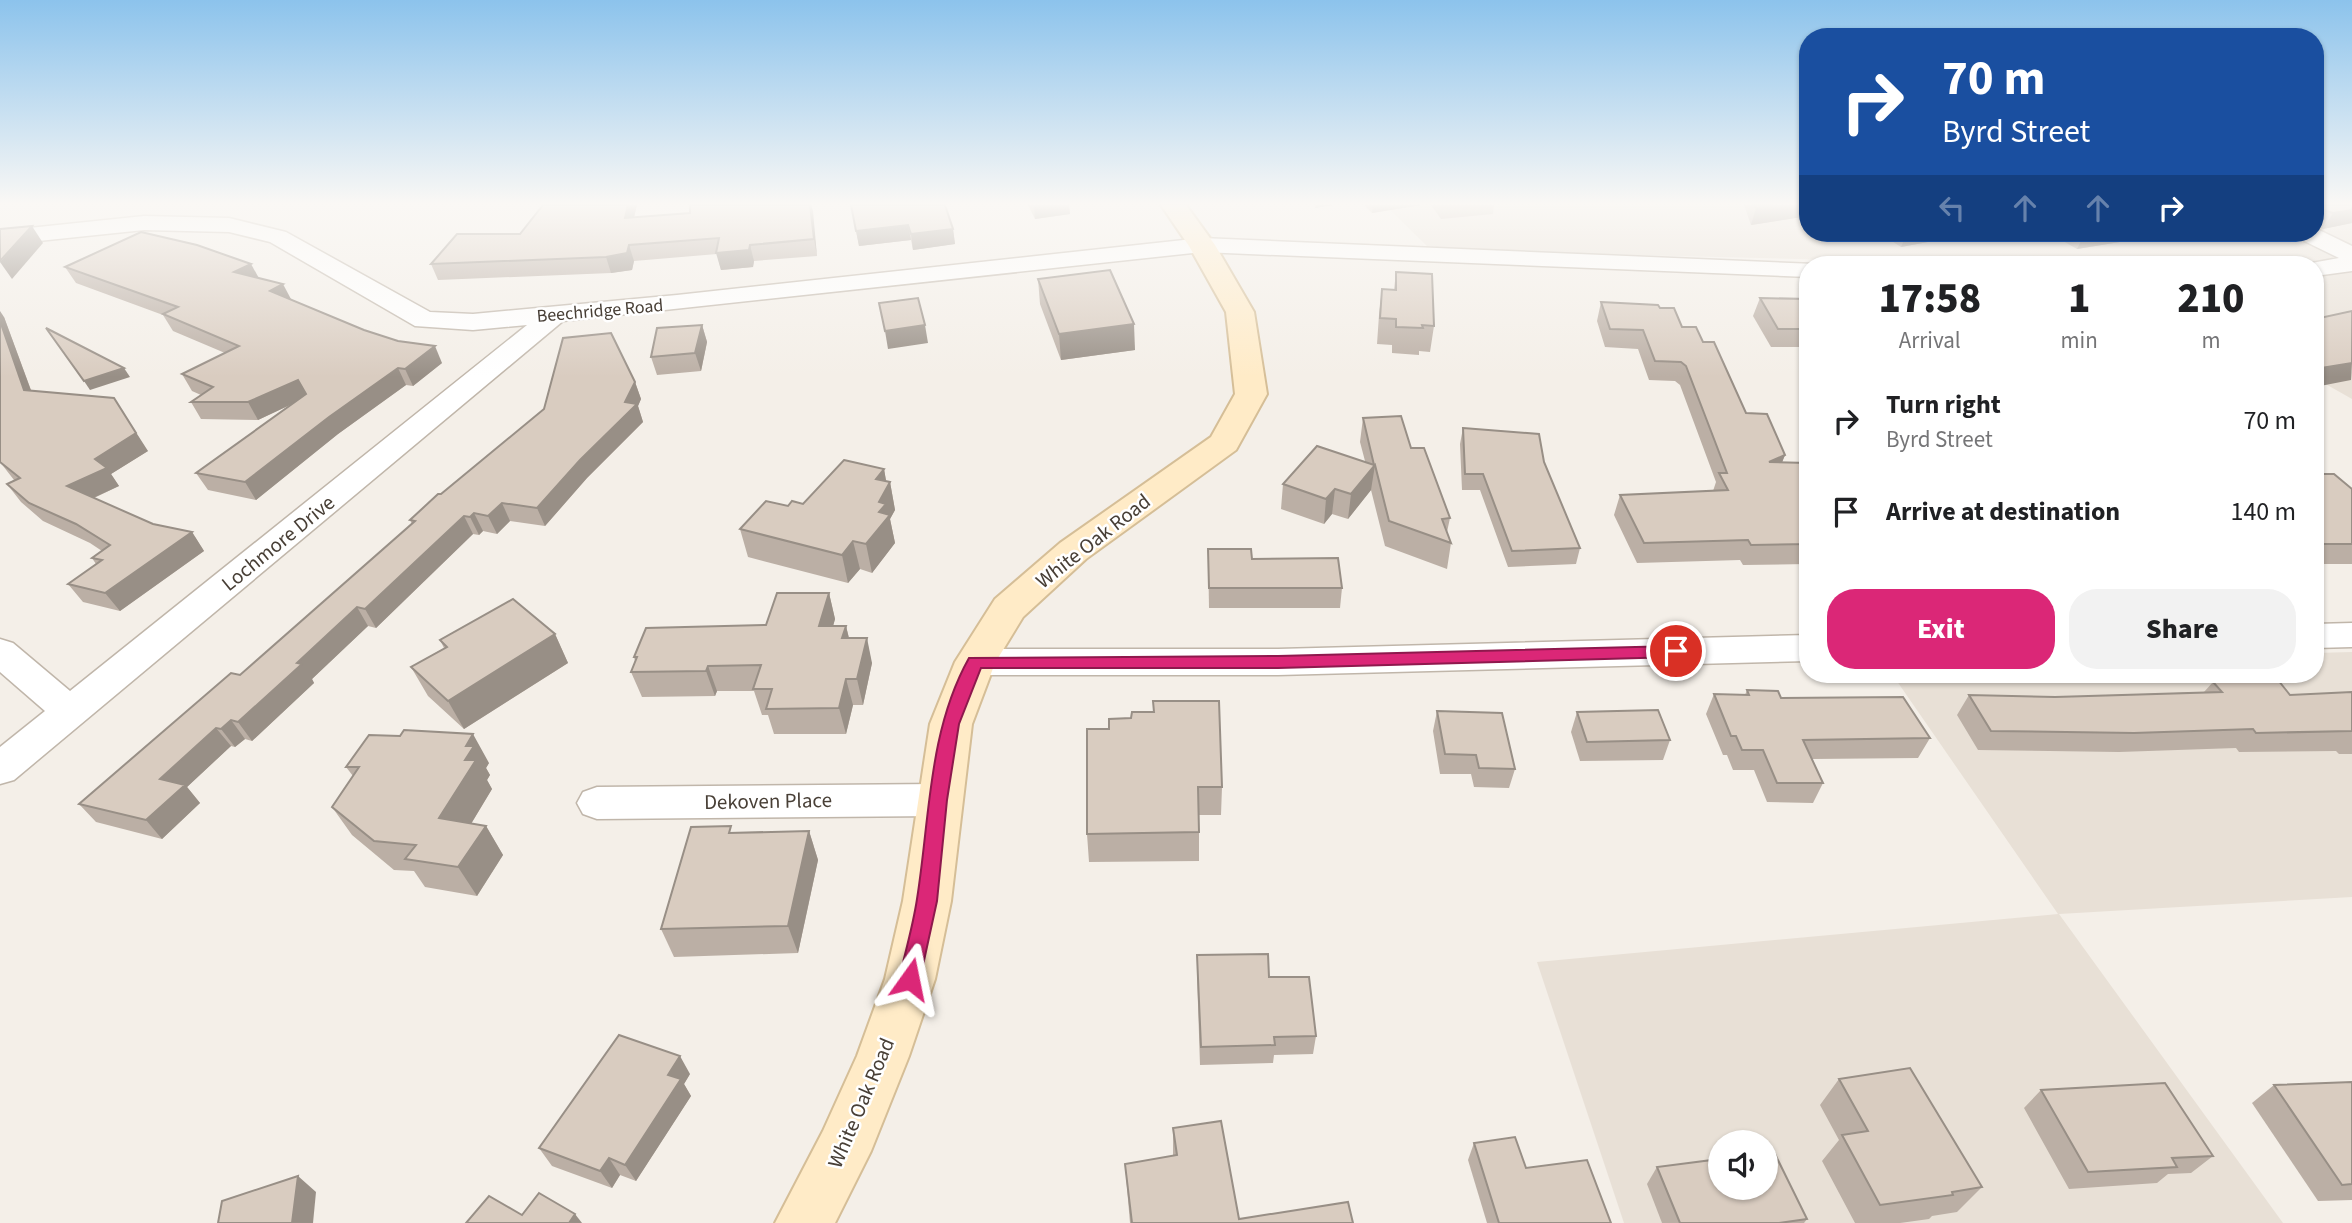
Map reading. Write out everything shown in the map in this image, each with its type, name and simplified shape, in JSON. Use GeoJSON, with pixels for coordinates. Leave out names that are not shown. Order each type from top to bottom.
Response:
{"type":"FeatureCollection","features":[{"type":"Feature","properties":{"kind":"street","name":"Beechridge Road"},"geometry":{"type":"LineString","coordinates":[[322,262],[424,320],[473,322],[554,316],[1046,262]]}},
{"type":"Feature","properties":{"kind":"street","name":"White Oak Road"},"geometry":{"type":"LineString","coordinates":[[804,1223],[843,1151],[883,1056],[910,979],[927,901],[938,800],[951,724],[975,662],[1009,608],[1073,551],[1224,443],[1251,394],[1240,312],[1212,262]]}},
{"type":"Feature","properties":{"kind":"street","name":"Beechridge Road"},"geometry":{"type":"LineString","coordinates":[[1616,262],[1799,270]]}},
{"type":"Feature","properties":{"kind":"street"},"geometry":{"type":"LineString","coordinates":[[2324,268],[2352,264]]}},
{"type":"Feature","properties":{"kind":"street","name":"Lochmore Drive"},"geometry":{"type":"LineString","coordinates":[[0,769],[554,316]]}},
{"type":"Feature","properties":{"kind":"street"},"geometry":{"type":"LineString","coordinates":[[2324,636],[2352,635]]}},
{"type":"Feature","properties":{"kind":"street"},"geometry":{"type":"LineString","coordinates":[[975,662],[1278,662],[1799,648]]}},
{"type":"Feature","properties":{"kind":"street"},"geometry":{"type":"LineString","coordinates":[[0,652],[71,712]]}},
{"type":"Feature","properties":{"kind":"street","name":"Dekoven Place"},"geometry":{"type":"LineString","coordinates":[[597,803],[938,800]]}},
{"type":"Feature","properties":{"kind":"shaded area"},"geometry":{"type":"Polygon","coordinates":[[[2324,262],[2352,262],[2352,399],[2324,383],[2324,262]]]}},
{"type":"Feature","properties":{"kind":"shaded area"},"geometry":{"type":"Polygon","coordinates":[[[2352,652],[2352,897],[2059,914],[2283,1223],[1624,1223],[1537,962],[2058,914],[1898,683],[2324,683],[2324,653],[2352,652]]]}},
{"type":"Feature","properties":{"kind":"building"},"geometry":{"type":"Polygon","coordinates":[[[76,262],[246,262],[251,264],[234,272],[283,284],[270,291],[364,330],[398,341],[435,346],[405,369],[398,368],[329,417],[245,482],[196,473],[306,394],[298,380],[248,402],[191,402],[213,387],[182,374],[239,346],[163,314],[178,307],[65,267],[76,262]]]}},
{"type":"Feature","properties":{"kind":"building"},"geometry":{"type":"Polygon","coordinates":[[[433,262],[479,262],[431,264],[433,262]]]}},
{"type":"Feature","properties":{"kind":"building"},"geometry":{"type":"Polygon","coordinates":[[[1110,270],[1134,324],[1059,334],[1038,279],[1110,270]]]}},
{"type":"Feature","properties":{"kind":"building"},"geometry":{"type":"Polygon","coordinates":[[[1396,272],[1432,274],[1434,326],[1396,327],[1396,319],[1380,318],[1382,289],[1396,290],[1396,272]]]}},
{"type":"Feature","properties":{"kind":"building"},"geometry":{"type":"Polygon","coordinates":[[[918,298],[925,325],[885,331],[879,303],[918,298]]]}},
{"type":"Feature","properties":{"kind":"building"},"geometry":{"type":"Polygon","coordinates":[[[1760,298],[1799,299],[1799,329],[1778,329],[1760,298]]]}},
{"type":"Feature","properties":{"kind":"building"},"geometry":{"type":"Polygon","coordinates":[[[1601,302],[1658,305],[1660,308],[1674,308],[1682,327],[1696,327],[1703,342],[1714,342],[1746,413],[1767,414],[1785,455],[1769,462],[1799,463],[1799,544],[1751,545],[1748,540],[1644,543],[1620,495],[1728,490],[1719,473],[1727,473],[1686,366],[1681,362],[1655,361],[1643,330],[1610,329],[1601,302]]]}},
{"type":"Feature","properties":{"kind":"building"},"geometry":{"type":"Polygon","coordinates":[[[2352,311],[2352,363],[2324,368],[2324,317],[2352,311]]]}},
{"type":"Feature","properties":{"kind":"building"},"geometry":{"type":"Polygon","coordinates":[[[0,321],[24,390],[114,398],[136,433],[95,459],[107,468],[67,486],[153,524],[192,532],[105,593],[68,584],[102,560],[92,558],[110,545],[76,524],[29,503],[7,484],[20,478],[0,462],[0,321]]]}},
{"type":"Feature","properties":{"kind":"building"},"geometry":{"type":"Polygon","coordinates":[[[702,325],[695,353],[651,357],[657,328],[702,325]]]}},
{"type":"Feature","properties":{"kind":"building"},"geometry":{"type":"Polygon","coordinates":[[[46,328],[124,368],[84,381],[46,328]]]}},
{"type":"Feature","properties":{"kind":"building"},"geometry":{"type":"Polygon","coordinates":[[[611,333],[635,382],[625,402],[637,404],[580,460],[537,508],[502,503],[488,516],[474,513],[470,517],[464,516],[365,609],[357,607],[297,663],[302,664],[238,722],[231,720],[221,729],[216,728],[160,779],[185,785],[146,820],[79,804],[231,673],[240,675],[415,521],[410,520],[438,494],[544,409],[563,338],[611,333]]]}},
{"type":"Feature","properties":{"kind":"building"},"geometry":{"type":"Polygon","coordinates":[[[1401,416],[1411,448],[1424,448],[1450,518],[1442,519],[1451,543],[1389,521],[1375,465],[1351,494],[1335,489],[1326,499],[1283,484],[1317,446],[1374,465],[1363,418],[1401,416]]]}},
{"type":"Feature","properties":{"kind":"building"},"geometry":{"type":"Polygon","coordinates":[[[1463,428],[1539,434],[1544,462],[1580,548],[1512,551],[1483,474],[1465,474],[1463,428]]]}},
{"type":"Feature","properties":{"kind":"building"},"geometry":{"type":"Polygon","coordinates":[[[844,460],[884,469],[876,479],[890,482],[879,502],[886,504],[879,512],[890,515],[866,544],[853,541],[842,555],[740,529],[766,501],[788,506],[792,501],[803,504],[844,460]]]}},
{"type":"Feature","properties":{"kind":"building"},"geometry":{"type":"Polygon","coordinates":[[[2324,474],[2334,474],[2352,489],[2352,544],[2324,544],[2324,474]]]}},
{"type":"Feature","properties":{"kind":"building"},"geometry":{"type":"Polygon","coordinates":[[[1208,549],[1251,549],[1252,559],[1338,558],[1342,588],[1209,588],[1208,549]]]}},
{"type":"Feature","properties":{"kind":"building"},"geometry":{"type":"Polygon","coordinates":[[[777,593],[829,593],[819,626],[846,626],[842,638],[867,638],[857,679],[846,679],[839,708],[766,709],[772,689],[753,689],[761,665],[708,666],[706,671],[631,672],[646,628],[766,625],[777,593]]]}},
{"type":"Feature","properties":{"kind":"building"},"geometry":{"type":"Polygon","coordinates":[[[513,599],[555,634],[448,701],[411,667],[447,647],[440,640],[513,599]]]}},
{"type":"Feature","properties":{"kind":"building"},"geometry":{"type":"Polygon","coordinates":[[[2214,683],[2280,683],[2290,695],[2352,692],[2352,731],[1991,731],[1969,695],[2055,697],[2222,692],[2214,683]]]}},
{"type":"Feature","properties":{"kind":"building"},"geometry":{"type":"Polygon","coordinates":[[[1747,690],[1778,691],[1781,698],[1903,697],[1930,738],[1803,740],[1823,783],[1777,783],[1763,750],[1742,750],[1736,736],[1731,736],[1714,694],[1749,695],[1747,690]]]}},
{"type":"Feature","properties":{"kind":"building"},"geometry":{"type":"Polygon","coordinates":[[[1153,701],[1219,701],[1222,787],[1198,787],[1199,832],[1087,834],[1087,729],[1109,729],[1109,719],[1131,718],[1132,712],[1154,712],[1153,701]]]}},
{"type":"Feature","properties":{"kind":"building"},"geometry":{"type":"Polygon","coordinates":[[[1658,710],[1670,740],[1587,742],[1577,712],[1658,710]]]}},
{"type":"Feature","properties":{"kind":"building"},"geometry":{"type":"Polygon","coordinates":[[[1437,711],[1502,713],[1515,769],[1479,768],[1476,755],[1445,754],[1437,711]]]}},
{"type":"Feature","properties":{"kind":"building"},"geometry":{"type":"Polygon","coordinates":[[[404,730],[473,734],[466,746],[474,746],[465,760],[476,760],[439,818],[486,826],[458,867],[405,859],[416,845],[374,841],[332,807],[359,767],[346,767],[369,735],[400,736],[404,730]]]}},
{"type":"Feature","properties":{"kind":"building"},"geometry":{"type":"Polygon","coordinates":[[[731,826],[729,833],[809,831],[788,926],[661,929],[691,827],[731,826]]]}},
{"type":"Feature","properties":{"kind":"building"},"geometry":{"type":"Polygon","coordinates":[[[1268,954],[1269,977],[1309,977],[1316,1036],[1274,1037],[1275,1045],[1201,1047],[1197,955],[1268,954]]]}},
{"type":"Feature","properties":{"kind":"building"},"geometry":{"type":"Polygon","coordinates":[[[619,1035],[680,1056],[668,1075],[681,1079],[625,1165],[609,1158],[600,1171],[539,1148],[619,1035]]]}},
{"type":"Feature","properties":{"kind":"building"},"geometry":{"type":"Polygon","coordinates":[[[1910,1068],[1982,1187],[1952,1192],[1953,1195],[1880,1205],[1842,1135],[1868,1131],[1839,1079],[1910,1068]]]}},
{"type":"Feature","properties":{"kind":"building"},"geometry":{"type":"Polygon","coordinates":[[[2352,1082],[2352,1184],[2342,1185],[2274,1085],[2352,1082]]]}},
{"type":"Feature","properties":{"kind":"building"},"geometry":{"type":"Polygon","coordinates":[[[2165,1083],[2213,1156],[2172,1158],[2177,1167],[2088,1172],[2041,1090],[2165,1083]]]}},
{"type":"Feature","properties":{"kind":"building"},"geometry":{"type":"Polygon","coordinates":[[[1221,1121],[1239,1219],[1348,1202],[1353,1223],[1132,1223],[1125,1164],[1177,1155],[1173,1128],[1221,1121]]]}},
{"type":"Feature","properties":{"kind":"building"},"geometry":{"type":"Polygon","coordinates":[[[1515,1137],[1526,1168],[1587,1160],[1611,1223],[1499,1223],[1474,1143],[1515,1137]]]}},
{"type":"Feature","properties":{"kind":"building"},"geometry":{"type":"Polygon","coordinates":[[[1778,1160],[1807,1219],[1779,1223],[1680,1223],[1657,1167],[1708,1161],[1708,1200],[1778,1200],[1778,1160]]]}},
{"type":"Feature","properties":{"kind":"building"},"geometry":{"type":"Polygon","coordinates":[[[298,1176],[292,1223],[218,1223],[222,1201],[298,1176]]]}},
{"type":"Feature","properties":{"kind":"building"},"geometry":{"type":"Polygon","coordinates":[[[539,1193],[575,1214],[569,1223],[466,1223],[489,1196],[522,1215],[539,1193]]]}},
{"type":"Feature","properties":{"kind":"route"},"geometry":{"type":"LineString","coordinates":[[910,979],[927,901],[938,800],[951,724],[975,662],[1278,662],[1676,651]]}}]}
